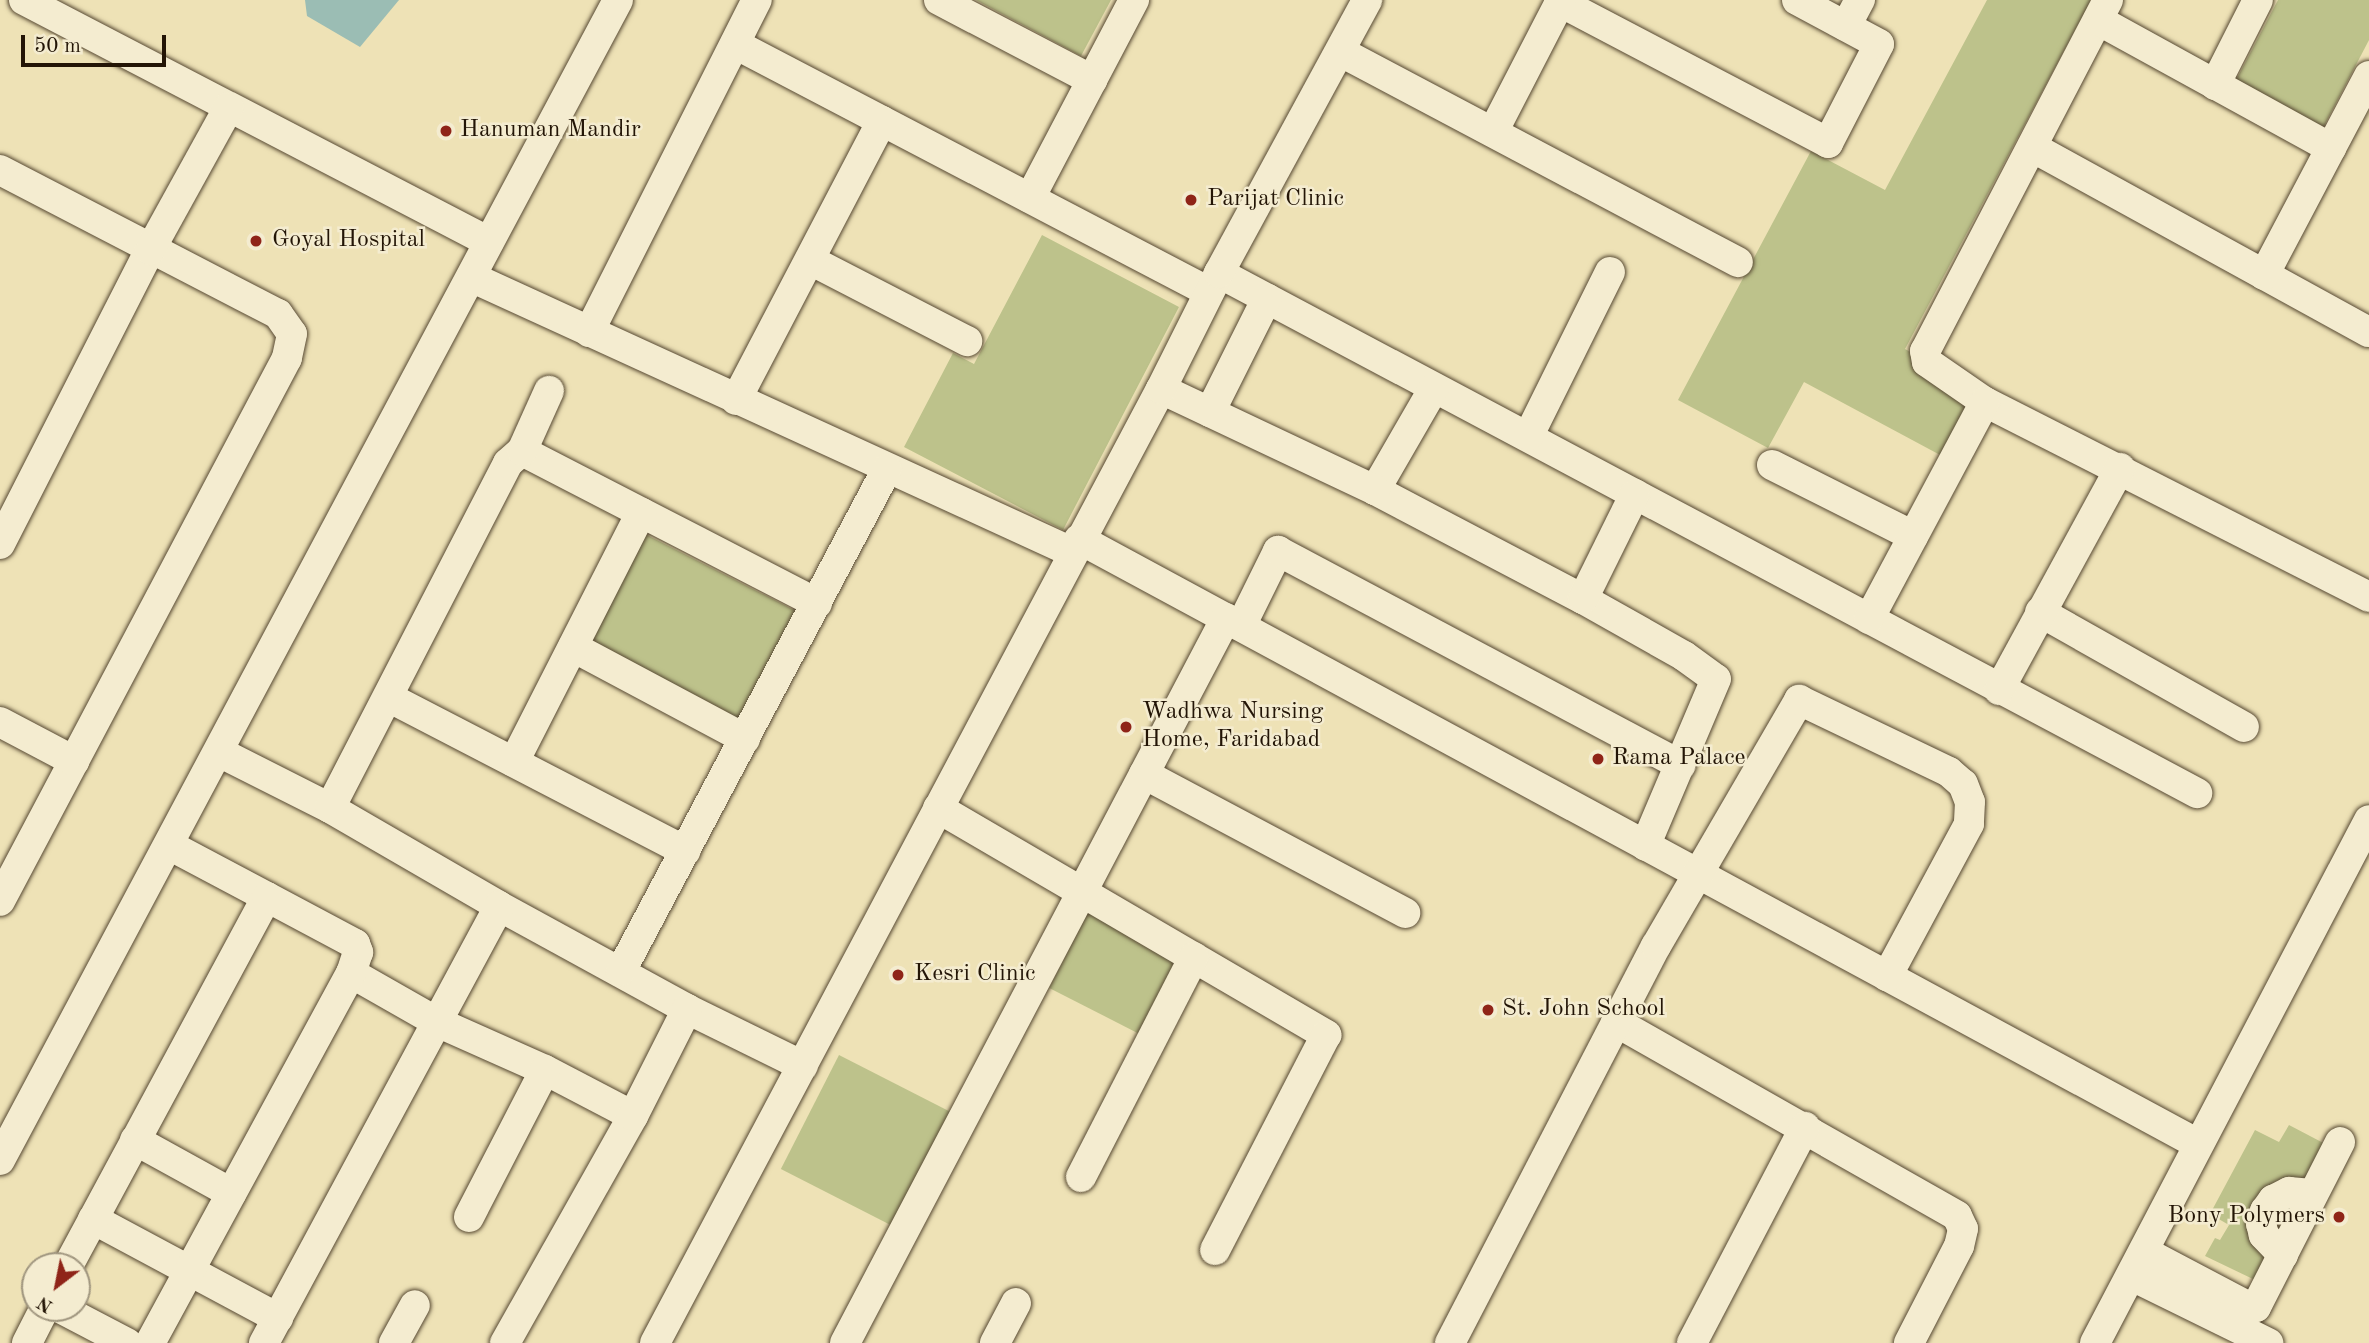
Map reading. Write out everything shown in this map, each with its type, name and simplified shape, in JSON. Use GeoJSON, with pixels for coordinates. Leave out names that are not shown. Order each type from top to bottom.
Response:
{"type":"FeatureCollection","features":[{"type":"Feature","properties":{"kind":"street"},"geometry":{"type":"LineString","coordinates":[[24,0],[489,242]]}},
{"type":"Feature","properties":{"kind":"street"},"geometry":{"type":"LineString","coordinates":[[0,1160],[618,0]]}},
{"type":"Feature","properties":{"kind":"street"},"geometry":{"type":"LineString","coordinates":[[589,332],[757,0]]}},
{"type":"Feature","properties":{"kind":"street"},"geometry":{"type":"LineString","coordinates":[[939,0],[1092,80]]}},
{"type":"Feature","properties":{"kind":"street"},"geometry":{"type":"LineString","coordinates":[[1030,198],[1134,0]]}},
{"type":"Feature","properties":{"kind":"street"},"geometry":{"type":"LineString","coordinates":[[655,1343],[1214,283],[1367,0]]}},
{"type":"Feature","properties":{"kind":"street"},"geometry":{"type":"LineString","coordinates":[[1493,132],[1560,1],[1828,143],[1879,44],[1797,0]]}},
{"type":"Feature","properties":{"kind":"street"},"geometry":{"type":"LineString","coordinates":[[1846,26],[1860,0]]}},
{"type":"Feature","properties":{"kind":"street"},"geometry":{"type":"LineString","coordinates":[[2215,85],[2259,0]]}},
{"type":"Feature","properties":{"kind":"street"},"geometry":{"type":"LineString","coordinates":[[2331,148],[2215,85],[2103,10],[1924,352],[1927,362],[1984,402],[2120,468],[2369,597]]}},
{"type":"Feature","properties":{"kind":"street"},"geometry":{"type":"LineString","coordinates":[[735,44],[1030,198],[1214,283],[1267,298],[1434,388],[1529,435],[1999,690],[2197,793]]}},
{"type":"Feature","properties":{"kind":"street"},"geometry":{"type":"LineString","coordinates":[[1340,52],[1738,262]]}},
{"type":"Feature","properties":{"kind":"street"},"geometry":{"type":"LineString","coordinates":[[2264,275],[2369,76]]}},
{"type":"Feature","properties":{"kind":"street"},"geometry":{"type":"LineString","coordinates":[[0,544],[150,250],[229,107]]}},
{"type":"Feature","properties":{"kind":"street"},"geometry":{"type":"LineString","coordinates":[[736,400],[882,121]]}},
{"type":"Feature","properties":{"kind":"street"},"geometry":{"type":"LineString","coordinates":[[2032,147],[2369,332]]}},
{"type":"Feature","properties":{"kind":"street"},"geometry":{"type":"LineString","coordinates":[[0,901],[292,346],[292,334],[278,314],[2,177]]}},
{"type":"Feature","properties":{"kind":"street"},"geometry":{"type":"LineString","coordinates":[[810,260],[967,341]]}},
{"type":"Feature","properties":{"kind":"street"},"geometry":{"type":"LineString","coordinates":[[1529,435],[1610,272]]}},
{"type":"Feature","properties":{"kind":"street"},"geometry":{"type":"LineString","coordinates":[[471,277],[887,469],[1076,545],[1233,622],[2198,1144]]}},
{"type":"Feature","properties":{"kind":"street"},"geometry":{"type":"LineString","coordinates":[[1210,412],[1267,298]]}},
{"type":"Feature","properties":{"kind":"street"},"geometry":{"type":"LineString","coordinates":[[1161,388],[1375,489],[1583,599],[1684,656],[1716,679],[1646,846]]}},
{"type":"Feature","properties":{"kind":"street"},"geometry":{"type":"LineString","coordinates":[[1375,489],[1434,388]]}},
{"type":"Feature","properties":{"kind":"street"},"geometry":{"type":"LineString","coordinates":[[330,808],[508,463],[522,451],[549,391]]}},
{"type":"Feature","properties":{"kind":"street"},"geometry":{"type":"LineString","coordinates":[[1869,619],[1984,402]]}},
{"type":"Feature","properties":{"kind":"street"},"geometry":{"type":"LineString","coordinates":[[522,451],[817,603]]}},
{"type":"Feature","properties":{"kind":"street"},"geometry":{"type":"LineString","coordinates":[[1772,465],[1913,536]]}},
{"type":"Feature","properties":{"kind":"street"},"geometry":{"type":"LineString","coordinates":[[1999,690],[2120,468]]}},
{"type":"Feature","properties":{"kind":"street"},"geometry":{"type":"LineString","coordinates":[[621,971],[887,469]]}},
{"type":"Feature","properties":{"kind":"street"},"geometry":{"type":"LineString","coordinates":[[1583,599],[1635,494]]}},
{"type":"Feature","properties":{"kind":"street"},"geometry":{"type":"LineString","coordinates":[[514,762],[641,513]]}},
{"type":"Feature","properties":{"kind":"street"},"geometry":{"type":"LineString","coordinates":[[845,1343],[1144,774],[1278,551],[1681,765]]}},
{"type":"Feature","properties":{"kind":"street"},"geometry":{"type":"LineString","coordinates":[[2040,612],[2244,727]]}},
{"type":"Feature","properties":{"kind":"street"},"geometry":{"type":"LineString","coordinates":[[573,647],[745,739]]}},
{"type":"Feature","properties":{"kind":"street"},"geometry":{"type":"LineString","coordinates":[[388,697],[685,851]]}},
{"type":"Feature","properties":{"kind":"street"},"geometry":{"type":"LineString","coordinates":[[1450,1343],[1656,946],[1799,700],[1949,772],[1963,784],[1970,802],[1969,824],[1887,976]]}},
{"type":"Feature","properties":{"kind":"street"},"geometry":{"type":"LineString","coordinates":[[0,722],[74,761]]}},
{"type":"Feature","properties":{"kind":"street"},"geometry":{"type":"LineString","coordinates":[[219,752],[330,808],[499,906],[687,1009],[803,1066]]}},
{"type":"Feature","properties":{"kind":"street"},"geometry":{"type":"LineString","coordinates":[[1144,774],[1405,913]]}},
{"type":"Feature","properties":{"kind":"street"},"geometry":{"type":"LineString","coordinates":[[938,808],[1326,1035],[1215,1250]]}},
{"type":"Feature","properties":{"kind":"street"},"geometry":{"type":"LineString","coordinates":[[2095,1343],[2369,820]]}},
{"type":"Feature","properties":{"kind":"street"},"geometry":{"type":"LineString","coordinates":[[150,1343],[351,973],[358,953],[355,944],[169,845]]}},
{"type":"Feature","properties":{"kind":"street"},"geometry":{"type":"LineString","coordinates":[[75,1252],[267,897]]}},
{"type":"Feature","properties":{"kind":"street"},"geometry":{"type":"LineString","coordinates":[[93,1219],[189,1271],[271,1330],[499,906]]}},
{"type":"Feature","properties":{"kind":"street"},"geometry":{"type":"LineString","coordinates":[[1081,1177],[1194,957]]}},
{"type":"Feature","properties":{"kind":"street"},"geometry":{"type":"LineString","coordinates":[[351,973],[437,1022],[545,1070],[634,1116]]}},
{"type":"Feature","properties":{"kind":"street"},"geometry":{"type":"LineString","coordinates":[[505,1343],[634,1116],[687,1009]]}},
{"type":"Feature","properties":{"kind":"street"},"geometry":{"type":"LineString","coordinates":[[1616,1022],[1805,1127],[1957,1216],[1963,1229],[1959,1246],[1909,1343]]}},
{"type":"Feature","properties":{"kind":"street"},"geometry":{"type":"LineString","coordinates":[[469,1217],[545,1070]]}},
{"type":"Feature","properties":{"kind":"street"},"geometry":{"type":"LineString","coordinates":[[1692,1343],[1805,1127]]}},
{"type":"Feature","properties":{"kind":"street"},"geometry":{"type":"LineString","coordinates":[[135,1140],[231,1193]]}},
{"type":"Feature","properties":{"kind":"street"},"geometry":{"type":"LineString","coordinates":[[2138,1264],[2254,1308],[2340,1142]]}},
{"type":"Feature","properties":{"kind":"street"},"geometry":{"type":"LineString","coordinates":[[2138,1264],[2268,1343]]}},
{"type":"Feature","properties":{"kind":"street"},"geometry":{"type":"LineString","coordinates":[[995,1343],[1016,1303]]}},
{"type":"Feature","properties":{"kind":"street"},"geometry":{"type":"LineString","coordinates":[[394,1343],[415,1305]]}},
{"type":"Feature","properties":{"kind":"street"},"geometry":{"type":"LineString","coordinates":[[27,1343],[38,1322]]}},
{"type":"Feature","properties":{"kind":"street"},"geometry":{"type":"LineString","coordinates":[[87,1322],[127,1343]]}},
{"type":"Feature","properties":{"kind":"green space"},"geometry":{"type":"Polygon","coordinates":[[[976,0],[1111,0],[1081,56],[976,0]]]}},
{"type":"Feature","properties":{"kind":"green space"},"geometry":{"type":"Polygon","coordinates":[[[1987,0],[2091,0],[1905,349],[1978,389],[1942,456],[1804,382],[1768,448],[1678,400],[1811,151],[1885,190],[1987,0]]]}},
{"type":"Feature","properties":{"kind":"green space"},"geometry":{"type":"Polygon","coordinates":[[[2278,0],[2369,0],[2369,40],[2323,128],[2235,82],[2278,0]]]}},
{"type":"Feature","properties":{"kind":"green space"},"geometry":{"type":"Polygon","coordinates":[[[1042,235],[1179,307],[1063,530],[904,447],[953,353],[974,364],[1042,235]]]}},
{"type":"Feature","properties":{"kind":"green space"},"geometry":{"type":"Polygon","coordinates":[[[645,534],[797,612],[741,722],[589,644],[645,534]]]}},
{"type":"Feature","properties":{"kind":"green space"},"geometry":{"type":"Polygon","coordinates":[[[1091,906],[1185,954],[1143,1036],[1049,988],[1091,906]]]}},
{"type":"Feature","properties":{"kind":"green space"},"geometry":{"type":"Polygon","coordinates":[[[839,1055],[952,1113],[894,1227],[781,1169],[839,1055]]]}},
{"type":"Feature","properties":{"kind":"green space"},"geometry":{"type":"Polygon","coordinates":[[[2289,1125],[2331,1147],[2312,1183],[2274,1190],[2271,1261],[2255,1280],[2205,1256],[2215,1238],[2220,1240],[2229,1225],[2210,1214],[2255,1130],[2279,1142],[2289,1125]]]}},
{"type":"Feature","properties":{"kind":"water"},"geometry":{"type":"Polygon","coordinates":[[[305,0],[399,0],[360,47],[307,16],[305,0]]]}},
{"type":"Feature","properties":{"kind":"place","name":"Hanuman Mandir"},"geometry":{"type":"Point","coordinates":[446,131]}},
{"type":"Feature","properties":{"kind":"place","name":"Parijat Clinic"},"geometry":{"type":"Point","coordinates":[1191,200]}},
{"type":"Feature","properties":{"kind":"place","name":"Goyal Hospital"},"geometry":{"type":"Point","coordinates":[256,241]}},
{"type":"Feature","properties":{"kind":"place","name":"Wadhwa Nursing Home, Faridabad"},"geometry":{"type":"Point","coordinates":[1126,727]}},
{"type":"Feature","properties":{"kind":"place","name":"Rama Palace"},"geometry":{"type":"Point","coordinates":[1598,759]}},
{"type":"Feature","properties":{"kind":"place","name":"Kesri Clinic"},"geometry":{"type":"Point","coordinates":[898,975]}},
{"type":"Feature","properties":{"kind":"place","name":"St. John School"},"geometry":{"type":"Point","coordinates":[1488,1010]}},
{"type":"Feature","properties":{"kind":"place","name":"Bony Polymers"},"geometry":{"type":"Point","coordinates":[2339,1217]}}]}
